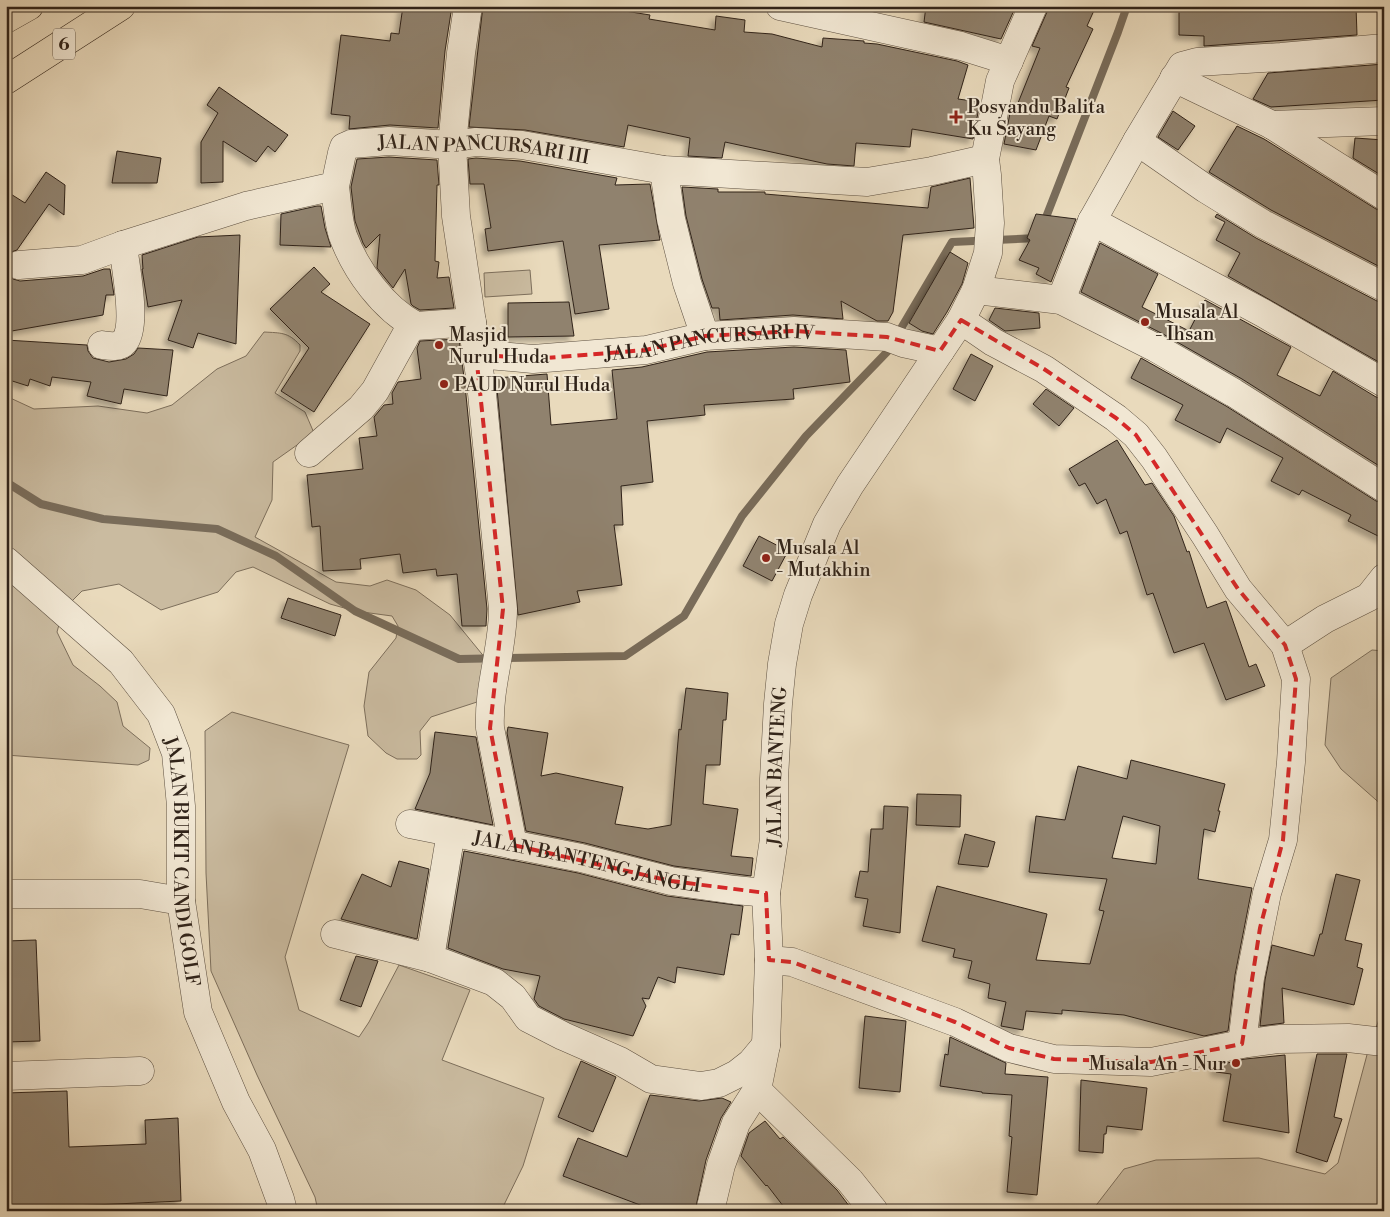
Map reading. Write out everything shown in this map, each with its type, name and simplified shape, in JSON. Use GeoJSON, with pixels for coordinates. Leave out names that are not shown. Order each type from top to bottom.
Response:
{"type":"FeatureCollection","features":[{"type":"Feature","properties":{"kind":"highway"},"geometry":{"type":"LineString","coordinates":[[6,19],[29,6]]}},
{"type":"Feature","properties":{"kind":"highway","name":"6"},"geometry":{"type":"LineString","coordinates":[[6,80],[121,6]]}},
{"type":"Feature","properties":{"kind":"street"},"geometry":{"type":"LineString","coordinates":[[468,6],[461,53],[452,145],[456,216],[472,322],[493,496],[503,609],[503,627],[489,714],[490,728],[513,845]]}},
{"type":"Feature","properties":{"kind":"street"},"geometry":{"type":"LineString","coordinates":[[780,6],[961,46],[1009,61]]}},
{"type":"Feature","properties":{"kind":"street","name":"JALAN BANTENG"},"geometry":{"type":"LineString","coordinates":[[757,1090],[766,1045],[768,960],[766,892],[774,840],[774,779],[782,664],[789,624],[798,595],[827,524],[850,485],[961,320],[976,290],[988,253],[990,223],[984,159],[1000,80],[1033,6]]}},
{"type":"Feature","properties":{"kind":"street"},"geometry":{"type":"LineString","coordinates":[[1061,300],[1092,221],[1136,141],[1182,66],[1197,62],[1384,48]]}},
{"type":"Feature","properties":{"kind":"street"},"geometry":{"type":"LineString","coordinates":[[1174,78],[1272,125],[1384,196]]}},
{"type":"Feature","properties":{"kind":"street"},"geometry":{"type":"LineString","coordinates":[[1272,125],[1384,121]]}},
{"type":"Feature","properties":{"kind":"street","name":"JALAN PANCURSARI III"},"geometry":{"type":"LineString","coordinates":[[336,186],[344,147],[351,144],[389,141],[452,145],[476,142],[522,145],[664,170],[867,182],[932,171],[984,159]]}},
{"type":"Feature","properties":{"kind":"street"},"geometry":{"type":"LineString","coordinates":[[1136,141],[1206,189],[1263,224],[1384,287]]}},
{"type":"Feature","properties":{"kind":"street"},"geometry":{"type":"LineString","coordinates":[[664,170],[671,219],[704,336]]}},
{"type":"Feature","properties":{"kind":"street"},"geometry":{"type":"LineString","coordinates":[[19,265],[82,260],[246,206],[336,186],[337,204],[343,235],[353,258],[378,294],[412,324],[419,326],[472,322]]}},
{"type":"Feature","properties":{"kind":"street"},"geometry":{"type":"LineString","coordinates":[[1092,221],[1263,313],[1384,383]]}},
{"type":"Feature","properties":{"kind":"street"},"geometry":{"type":"LineString","coordinates":[[102,345],[119,346],[124,342],[129,333],[130,302],[123,245]]}},
{"type":"Feature","properties":{"kind":"street"},"geometry":{"type":"LineString","coordinates":[[976,290],[1061,300],[1156,348],[1199,373],[1384,488]]}},
{"type":"Feature","properties":{"kind":"street"},"geometry":{"type":"LineString","coordinates":[[961,320],[993,342],[1044,369],[1116,418],[1136,436],[1154,458],[1238,589],[1285,645],[1296,679],[1291,762],[1283,840],[1267,893],[1250,978],[1242,1044]]}},
{"type":"Feature","properties":{"kind":"street"},"geometry":{"type":"LineString","coordinates":[[309,453],[361,408],[375,391],[412,324]]}},
{"type":"Feature","properties":{"kind":"street","name":"JALAN PANCURSARI IV"},"geometry":{"type":"LineString","coordinates":[[476,354],[533,359],[646,350],[704,336],[794,331],[895,340],[940,351]]}},
{"type":"Feature","properties":{"kind":"street","name":"JALAN BUKIT CANDI GOLF"},"geometry":{"type":"LineString","coordinates":[[6,562],[121,662],[161,714],[176,753],[181,806],[181,901],[198,1012],[236,1102],[262,1150],[283,1211]]}},
{"type":"Feature","properties":{"kind":"street"},"geometry":{"type":"LineString","coordinates":[[1285,645],[1325,619],[1369,597],[1382,584]]}},
{"type":"Feature","properties":{"kind":"street","name":"JALAN BANTENG JANGLI"},"geometry":{"type":"LineString","coordinates":[[410,824],[581,858],[671,881],[735,890],[766,892]]}},
{"type":"Feature","properties":{"kind":"street"},"geometry":{"type":"LineString","coordinates":[[430,958],[451,832]]}},
{"type":"Feature","properties":{"kind":"street"},"geometry":{"type":"LineString","coordinates":[[6,894],[140,894],[181,901]]}},
{"type":"Feature","properties":{"kind":"street"},"geometry":{"type":"LineString","coordinates":[[336,934],[430,958],[494,982],[513,997],[528,1018],[620,1061],[651,1079],[701,1086],[719,1083],[737,1074],[751,1063],[766,1045]]}},
{"type":"Feature","properties":{"kind":"street"},"geometry":{"type":"LineString","coordinates":[[768,960],[792,962],[955,1022],[1009,1048],[1054,1059],[1152,1062],[1242,1044],[1279,1039],[1348,1038],[1384,1042]]}},
{"type":"Feature","properties":{"kind":"street"},"geometry":{"type":"LineString","coordinates":[[6,1076],[140,1071]]}},
{"type":"Feature","properties":{"kind":"street"},"geometry":{"type":"LineString","coordinates":[[710,1211],[721,1165],[736,1123],[757,1090],[850,1182],[874,1211]]}},
{"type":"Feature","properties":{"kind":"highlighted area"},"geometry":{"type":"Polygon","coordinates":[[[961,320],[1044,369],[1116,418],[1136,435],[1238,589],[1285,645],[1296,679],[1283,840],[1260,928],[1242,1044],[1151,1062],[1054,1059],[1009,1048],[955,1022],[792,962],[769,960],[766,893],[671,881],[513,845],[490,728],[503,609],[476,354],[533,359],[646,350],[705,336],[794,331],[887,337],[940,351],[961,320]]]}},
{"type":"Feature","properties":{"kind":"shaded area"},"geometry":{"type":"Polygon","coordinates":[[[530,270],[532,294],[485,297],[484,273],[530,270]]]}},
{"type":"Feature","properties":{"kind":"shaded area"},"geometry":{"type":"Polygon","coordinates":[[[264,332],[284,334],[300,345],[300,351],[275,393],[305,412],[314,433],[273,462],[272,500],[255,537],[336,582],[370,586],[387,580],[416,590],[450,615],[486,659],[480,701],[431,717],[420,731],[421,755],[417,759],[397,759],[386,753],[368,736],[364,706],[369,672],[396,638],[398,626],[392,616],[355,611],[330,604],[253,567],[236,572],[218,592],[161,610],[119,584],[82,591],[63,610],[57,632],[73,665],[117,702],[123,726],[150,748],[149,760],[138,765],[6,755],[6,396],[34,409],[98,406],[147,413],[172,405],[217,369],[246,356],[264,332]]]}},
{"type":"Feature","properties":{"kind":"shaded area"},"geometry":{"type":"Polygon","coordinates":[[[1372,650],[1384,651],[1384,807],[1341,769],[1325,745],[1331,678],[1372,650]]]}},
{"type":"Feature","properties":{"kind":"shaded area"},"geometry":{"type":"Polygon","coordinates":[[[232,712],[349,745],[285,957],[299,1010],[359,1037],[399,965],[470,990],[442,1060],[544,1098],[523,1166],[501,1211],[318,1211],[315,1197],[257,1075],[211,971],[206,873],[205,731],[232,712]]]}},
{"type":"Feature","properties":{"kind":"shaded area"},"geometry":{"type":"Polygon","coordinates":[[[1384,1005],[1384,1211],[1094,1211],[1094,1208],[1124,1169],[1156,1160],[1259,1158],[1325,1174],[1338,1163],[1368,1051],[1384,1005]]]}},
{"type":"Feature","properties":{"kind":"building"},"geometry":{"type":"Polygon","coordinates":[[[403,6],[428,6],[448,9],[448,6],[452,6],[445,51],[438,128],[390,125],[349,129],[350,116],[331,114],[341,35],[390,41],[391,33],[399,34],[403,6]]]}},
{"type":"Feature","properties":{"kind":"building"},"geometry":{"type":"Polygon","coordinates":[[[483,6],[583,6],[606,10],[606,8],[650,15],[649,19],[715,30],[716,16],[745,20],[744,32],[772,34],[822,47],[823,38],[864,41],[864,43],[957,61],[968,65],[958,99],[980,102],[973,139],[912,129],[910,147],[856,143],[854,166],[827,164],[725,142],[722,158],[688,156],[690,138],[628,125],[624,147],[525,130],[469,127],[483,6]]]}},
{"type":"Feature","properties":{"kind":"building"},"geometry":{"type":"Polygon","coordinates":[[[926,6],[1016,6],[1001,39],[924,22],[926,6]]]}},
{"type":"Feature","properties":{"kind":"building"},"geometry":{"type":"Polygon","coordinates":[[[1048,6],[1096,6],[1087,26],[1093,29],[1066,87],[1069,88],[1057,119],[1049,116],[1036,150],[1004,144],[1011,108],[1016,108],[1040,48],[1032,46],[1048,6]]]}},
{"type":"Feature","properties":{"kind":"building"},"geometry":{"type":"Polygon","coordinates":[[[1179,6],[1356,6],[1357,35],[1204,46],[1204,36],[1179,35],[1179,6]]]}},
{"type":"Feature","properties":{"kind":"building"},"geometry":{"type":"Polygon","coordinates":[[[1384,64],[1384,100],[1271,107],[1253,99],[1268,73],[1384,64]]]}},
{"type":"Feature","properties":{"kind":"building"},"geometry":{"type":"Polygon","coordinates":[[[219,87],[288,135],[275,152],[268,146],[256,162],[223,141],[223,182],[201,183],[201,142],[218,113],[207,105],[219,87]]]}},
{"type":"Feature","properties":{"kind":"building"},"geometry":{"type":"Polygon","coordinates":[[[1173,111],[1195,126],[1178,150],[1158,137],[1173,111]]]}},
{"type":"Feature","properties":{"kind":"building"},"geometry":{"type":"Polygon","coordinates":[[[1237,126],[1264,139],[1376,209],[1384,212],[1384,269],[1271,210],[1209,172],[1237,126]]]}},
{"type":"Feature","properties":{"kind":"building"},"geometry":{"type":"Polygon","coordinates":[[[1355,138],[1384,140],[1384,177],[1353,158],[1355,138]]]}},
{"type":"Feature","properties":{"kind":"building"},"geometry":{"type":"Polygon","coordinates":[[[117,151],[161,158],[157,183],[112,183],[117,151]]]}},
{"type":"Feature","properties":{"kind":"building"},"geometry":{"type":"Polygon","coordinates":[[[389,157],[437,160],[439,185],[437,185],[435,261],[439,262],[437,278],[449,277],[454,308],[420,310],[413,306],[411,304],[405,269],[393,288],[377,268],[380,234],[366,248],[363,243],[355,221],[351,187],[357,159],[389,157]]]}},
{"type":"Feature","properties":{"kind":"building"},"geometry":{"type":"Polygon","coordinates":[[[468,159],[520,161],[617,178],[615,185],[650,184],[660,240],[599,245],[609,309],[575,314],[563,241],[488,251],[485,229],[491,228],[484,184],[470,184],[468,159]]]}},
{"type":"Feature","properties":{"kind":"building"},"geometry":{"type":"Polygon","coordinates":[[[46,172],[65,185],[64,215],[49,204],[17,250],[11,252],[6,257],[6,191],[25,203],[46,172]]]}},
{"type":"Feature","properties":{"kind":"building"},"geometry":{"type":"Polygon","coordinates":[[[970,178],[974,228],[903,235],[893,312],[888,321],[877,321],[841,301],[843,319],[793,315],[720,320],[719,308],[712,308],[702,279],[686,216],[682,187],[718,189],[718,192],[765,192],[765,194],[928,208],[931,187],[970,178]]]}},
{"type":"Feature","properties":{"kind":"building"},"geometry":{"type":"Polygon","coordinates":[[[321,206],[331,247],[280,245],[281,214],[321,206]]]}},
{"type":"Feature","properties":{"kind":"building"},"geometry":{"type":"Polygon","coordinates":[[[1036,214],[1076,219],[1051,282],[1036,274],[1039,268],[1019,260],[1030,240],[1027,238],[1036,214]]]}},
{"type":"Feature","properties":{"kind":"building"},"geometry":{"type":"Polygon","coordinates":[[[1217,214],[1256,238],[1377,301],[1384,302],[1384,365],[1228,276],[1240,253],[1216,240],[1225,222],[1215,217],[1217,214]]]}},
{"type":"Feature","properties":{"kind":"building"},"geometry":{"type":"Polygon","coordinates":[[[240,235],[236,344],[198,333],[193,348],[168,340],[182,300],[148,307],[142,269],[142,255],[198,237],[240,235]]]}},
{"type":"Feature","properties":{"kind":"building"},"geometry":{"type":"Polygon","coordinates":[[[1100,243],[1158,274],[1142,307],[1189,331],[1205,300],[1291,347],[1277,375],[1320,396],[1333,371],[1376,397],[1384,399],[1384,469],[1242,379],[1163,334],[1081,292],[1100,243]]]}},
{"type":"Feature","properties":{"kind":"building"},"geometry":{"type":"Polygon","coordinates":[[[950,252],[968,263],[962,284],[933,334],[922,331],[909,323],[950,252]]]}},
{"type":"Feature","properties":{"kind":"building"},"geometry":{"type":"Polygon","coordinates":[[[314,267],[330,284],[321,292],[370,324],[314,412],[281,391],[309,348],[270,309],[314,267]]]}},
{"type":"Feature","properties":{"kind":"building"},"geometry":{"type":"Polygon","coordinates":[[[104,269],[110,269],[114,295],[106,295],[103,315],[6,332],[6,274],[20,281],[83,276],[104,269]]]}},
{"type":"Feature","properties":{"kind":"building"},"geometry":{"type":"Polygon","coordinates":[[[569,302],[574,336],[508,337],[508,303],[569,302]]]}},
{"type":"Feature","properties":{"kind":"building"},"geometry":{"type":"Polygon","coordinates":[[[995,308],[1039,313],[1040,328],[1005,331],[989,320],[995,308]]]}},
{"type":"Feature","properties":{"kind":"building"},"geometry":{"type":"Polygon","coordinates":[[[459,339],[487,609],[486,626],[462,626],[457,574],[437,576],[436,569],[403,573],[400,554],[360,559],[361,569],[323,571],[320,526],[312,527],[307,475],[363,469],[359,438],[377,436],[374,417],[384,405],[393,404],[392,393],[398,382],[421,379],[417,348],[420,341],[459,339]]]}},
{"type":"Feature","properties":{"kind":"building"},"geometry":{"type":"Polygon","coordinates":[[[6,340],[87,345],[88,351],[93,358],[109,362],[126,359],[134,354],[138,348],[173,350],[167,396],[124,389],[121,404],[87,396],[91,382],[52,377],[50,386],[30,379],[28,386],[6,379],[6,340]]]}},
{"type":"Feature","properties":{"kind":"building"},"geometry":{"type":"Polygon","coordinates":[[[794,347],[846,350],[850,382],[793,389],[794,399],[704,405],[705,415],[647,421],[653,482],[621,486],[623,525],[614,525],[622,585],[577,591],[580,602],[518,615],[496,378],[547,374],[551,425],[617,419],[612,370],[642,367],[707,352],[794,347]]]}},
{"type":"Feature","properties":{"kind":"building"},"geometry":{"type":"Polygon","coordinates":[[[971,354],[993,366],[975,401],[953,389],[971,354]]]}},
{"type":"Feature","properties":{"kind":"building"},"geometry":{"type":"Polygon","coordinates":[[[1141,358],[1226,406],[1376,501],[1384,504],[1384,539],[1348,521],[1351,515],[1302,490],[1299,495],[1271,481],[1283,458],[1227,428],[1220,443],[1175,420],[1183,405],[1131,378],[1141,358]]]}},
{"type":"Feature","properties":{"kind":"building"},"geometry":{"type":"Polygon","coordinates":[[[1046,389],[1074,408],[1059,426],[1033,404],[1046,389]]]}},
{"type":"Feature","properties":{"kind":"building"},"geometry":{"type":"Polygon","coordinates":[[[1117,440],[1145,485],[1152,483],[1174,516],[1187,552],[1189,551],[1207,608],[1226,601],[1249,667],[1256,664],[1265,686],[1226,700],[1204,643],[1174,653],[1153,593],[1147,595],[1127,531],[1120,534],[1106,499],[1097,504],[1085,483],[1079,486],[1069,469],[1117,440]]]}},
{"type":"Feature","properties":{"kind":"building","name":"Musala Al - Mutakhin"},"geometry":{"type":"Polygon","coordinates":[[[759,536],[788,551],[772,581],[743,566],[759,536]]]}},
{"type":"Feature","properties":{"kind":"building"},"geometry":{"type":"Polygon","coordinates":[[[288,598],[341,615],[335,636],[281,618],[288,598]]]}},
{"type":"Feature","properties":{"kind":"building"},"geometry":{"type":"Polygon","coordinates":[[[686,688],[728,693],[726,720],[723,720],[720,765],[706,765],[703,804],[738,809],[731,856],[753,858],[751,876],[674,866],[585,843],[526,831],[507,733],[508,727],[548,733],[541,776],[556,773],[623,787],[615,824],[648,829],[671,825],[679,729],[681,730],[686,688]]]}},
{"type":"Feature","properties":{"kind":"building"},"geometry":{"type":"Polygon","coordinates":[[[435,732],[476,737],[493,825],[415,809],[430,773],[435,732]]]}},
{"type":"Feature","properties":{"kind":"building"},"geometry":{"type":"Polygon","coordinates":[[[1131,760],[1225,784],[1215,832],[1204,829],[1198,879],[1252,888],[1235,975],[1228,1031],[1204,1036],[1124,1015],[1062,1010],[1062,1014],[1026,1011],[1023,1030],[1001,1026],[1006,1002],[988,998],[990,984],[968,978],[972,961],[953,957],[955,949],[922,941],[937,886],[1047,914],[1036,960],[1090,964],[1104,911],[1099,910],[1107,879],[1029,872],[1036,816],[1065,820],[1078,766],[1127,779],[1131,760]],[[1123,816],[1112,858],[1156,864],[1160,826],[1123,816]]]}},
{"type":"Feature","properties":{"kind":"building"},"geometry":{"type":"Polygon","coordinates":[[[917,794],[961,795],[960,827],[916,825],[917,794]]]}},
{"type":"Feature","properties":{"kind":"building"},"geometry":{"type":"Polygon","coordinates":[[[884,806],[908,807],[900,933],[863,926],[868,899],[855,897],[860,871],[868,872],[871,829],[883,829],[884,806]]]}},
{"type":"Feature","properties":{"kind":"building"},"geometry":{"type":"Polygon","coordinates":[[[965,834],[995,842],[988,867],[958,864],[965,834]]]}},
{"type":"Feature","properties":{"kind":"building"},"geometry":{"type":"Polygon","coordinates":[[[464,851],[578,873],[667,896],[743,906],[739,935],[731,934],[724,975],[677,967],[675,983],[658,977],[649,999],[642,998],[646,1006],[633,1036],[564,1019],[539,1006],[534,999],[540,976],[503,969],[448,948],[464,851]]]}},
{"type":"Feature","properties":{"kind":"building"},"geometry":{"type":"Polygon","coordinates":[[[399,861],[429,869],[417,939],[341,919],[362,874],[391,887],[399,861]]]}},
{"type":"Feature","properties":{"kind":"building"},"geometry":{"type":"Polygon","coordinates":[[[1336,874],[1360,880],[1345,940],[1362,944],[1357,967],[1363,969],[1354,1005],[1282,988],[1284,1023],[1260,1026],[1265,980],[1272,945],[1314,956],[1320,934],[1322,934],[1336,874]]]}},
{"type":"Feature","properties":{"kind":"building"},"geometry":{"type":"Polygon","coordinates":[[[36,940],[40,1041],[6,1042],[6,941],[36,940]]]}},
{"type":"Feature","properties":{"kind":"building"},"geometry":{"type":"Polygon","coordinates":[[[356,956],[378,961],[361,1007],[340,1000],[356,956]]]}},
{"type":"Feature","properties":{"kind":"building"},"geometry":{"type":"Polygon","coordinates":[[[865,1016],[906,1021],[900,1092],[859,1088],[865,1016]]]}},
{"type":"Feature","properties":{"kind":"building"},"geometry":{"type":"Polygon","coordinates":[[[950,1037],[1006,1063],[1005,1074],[1048,1077],[1037,1195],[1007,1192],[1012,1137],[1009,1136],[1012,1095],[982,1093],[940,1086],[945,1054],[948,1055],[950,1037]]]}},
{"type":"Feature","properties":{"kind":"building"},"geometry":{"type":"Polygon","coordinates":[[[1317,1054],[1347,1054],[1334,1117],[1342,1119],[1327,1162],[1296,1152],[1317,1054]]]}},
{"type":"Feature","properties":{"kind":"building"},"geometry":{"type":"Polygon","coordinates":[[[1285,1055],[1289,1133],[1223,1121],[1231,1074],[1216,1072],[1214,1066],[1245,1059],[1285,1055]]]}},
{"type":"Feature","properties":{"kind":"building"},"geometry":{"type":"Polygon","coordinates":[[[581,1061],[616,1077],[593,1132],[558,1117],[581,1061]]]}},
{"type":"Feature","properties":{"kind":"building"},"geometry":{"type":"Polygon","coordinates":[[[1081,1080],[1147,1088],[1142,1130],[1107,1126],[1106,1134],[1104,1134],[1103,1153],[1079,1151],[1081,1080]]]}},
{"type":"Feature","properties":{"kind":"building"},"geometry":{"type":"Polygon","coordinates":[[[67,1091],[69,1147],[146,1144],[145,1120],[178,1118],[181,1201],[72,1206],[72,1211],[6,1211],[6,1093],[67,1091]]]}},
{"type":"Feature","properties":{"kind":"building"},"geometry":{"type":"Polygon","coordinates":[[[650,1095],[699,1101],[722,1098],[731,1102],[721,1118],[706,1160],[695,1211],[656,1211],[563,1176],[578,1138],[627,1157],[650,1095]]]}},
{"type":"Feature","properties":{"kind":"building"},"geometry":{"type":"Polygon","coordinates":[[[765,1121],[780,1139],[783,1137],[837,1190],[853,1211],[787,1211],[741,1156],[749,1133],[765,1121]]]}},
{"type":"Feature","properties":{"kind":"waterway"},"geometry":{"type":"LineString","coordinates":[[1043,225],[1127,6]]}},
{"type":"Feature","properties":{"kind":"waterway"},"geometry":{"type":"LineString","coordinates":[[6,482],[41,504],[103,519],[217,529],[276,556],[355,611],[459,659],[625,656],[684,616],[742,516],[806,436],[887,352],[952,242],[1038,238]]}},
{"type":"Feature","properties":{"kind":"place","name":"Posyandu Balita Ku Sayang"},"geometry":{"type":"Point","coordinates":[956,117]}},
{"type":"Feature","properties":{"kind":"place","name":"Musala Al - Ihsan"},"geometry":{"type":"Point","coordinates":[1145,322]}},
{"type":"Feature","properties":{"kind":"place","name":"Masjid Nurul Huda"},"geometry":{"type":"Point","coordinates":[439,345]}},
{"type":"Feature","properties":{"kind":"place","name":"PAUD Nurul Huda"},"geometry":{"type":"Point","coordinates":[444,384]}},
{"type":"Feature","properties":{"kind":"place","name":"Musala Al - Mutakhin"},"geometry":{"type":"Point","coordinates":[766,558]}},
{"type":"Feature","properties":{"kind":"place","name":"Musala An - Nur"},"geometry":{"type":"Point","coordinates":[1236,1063]}}]}
